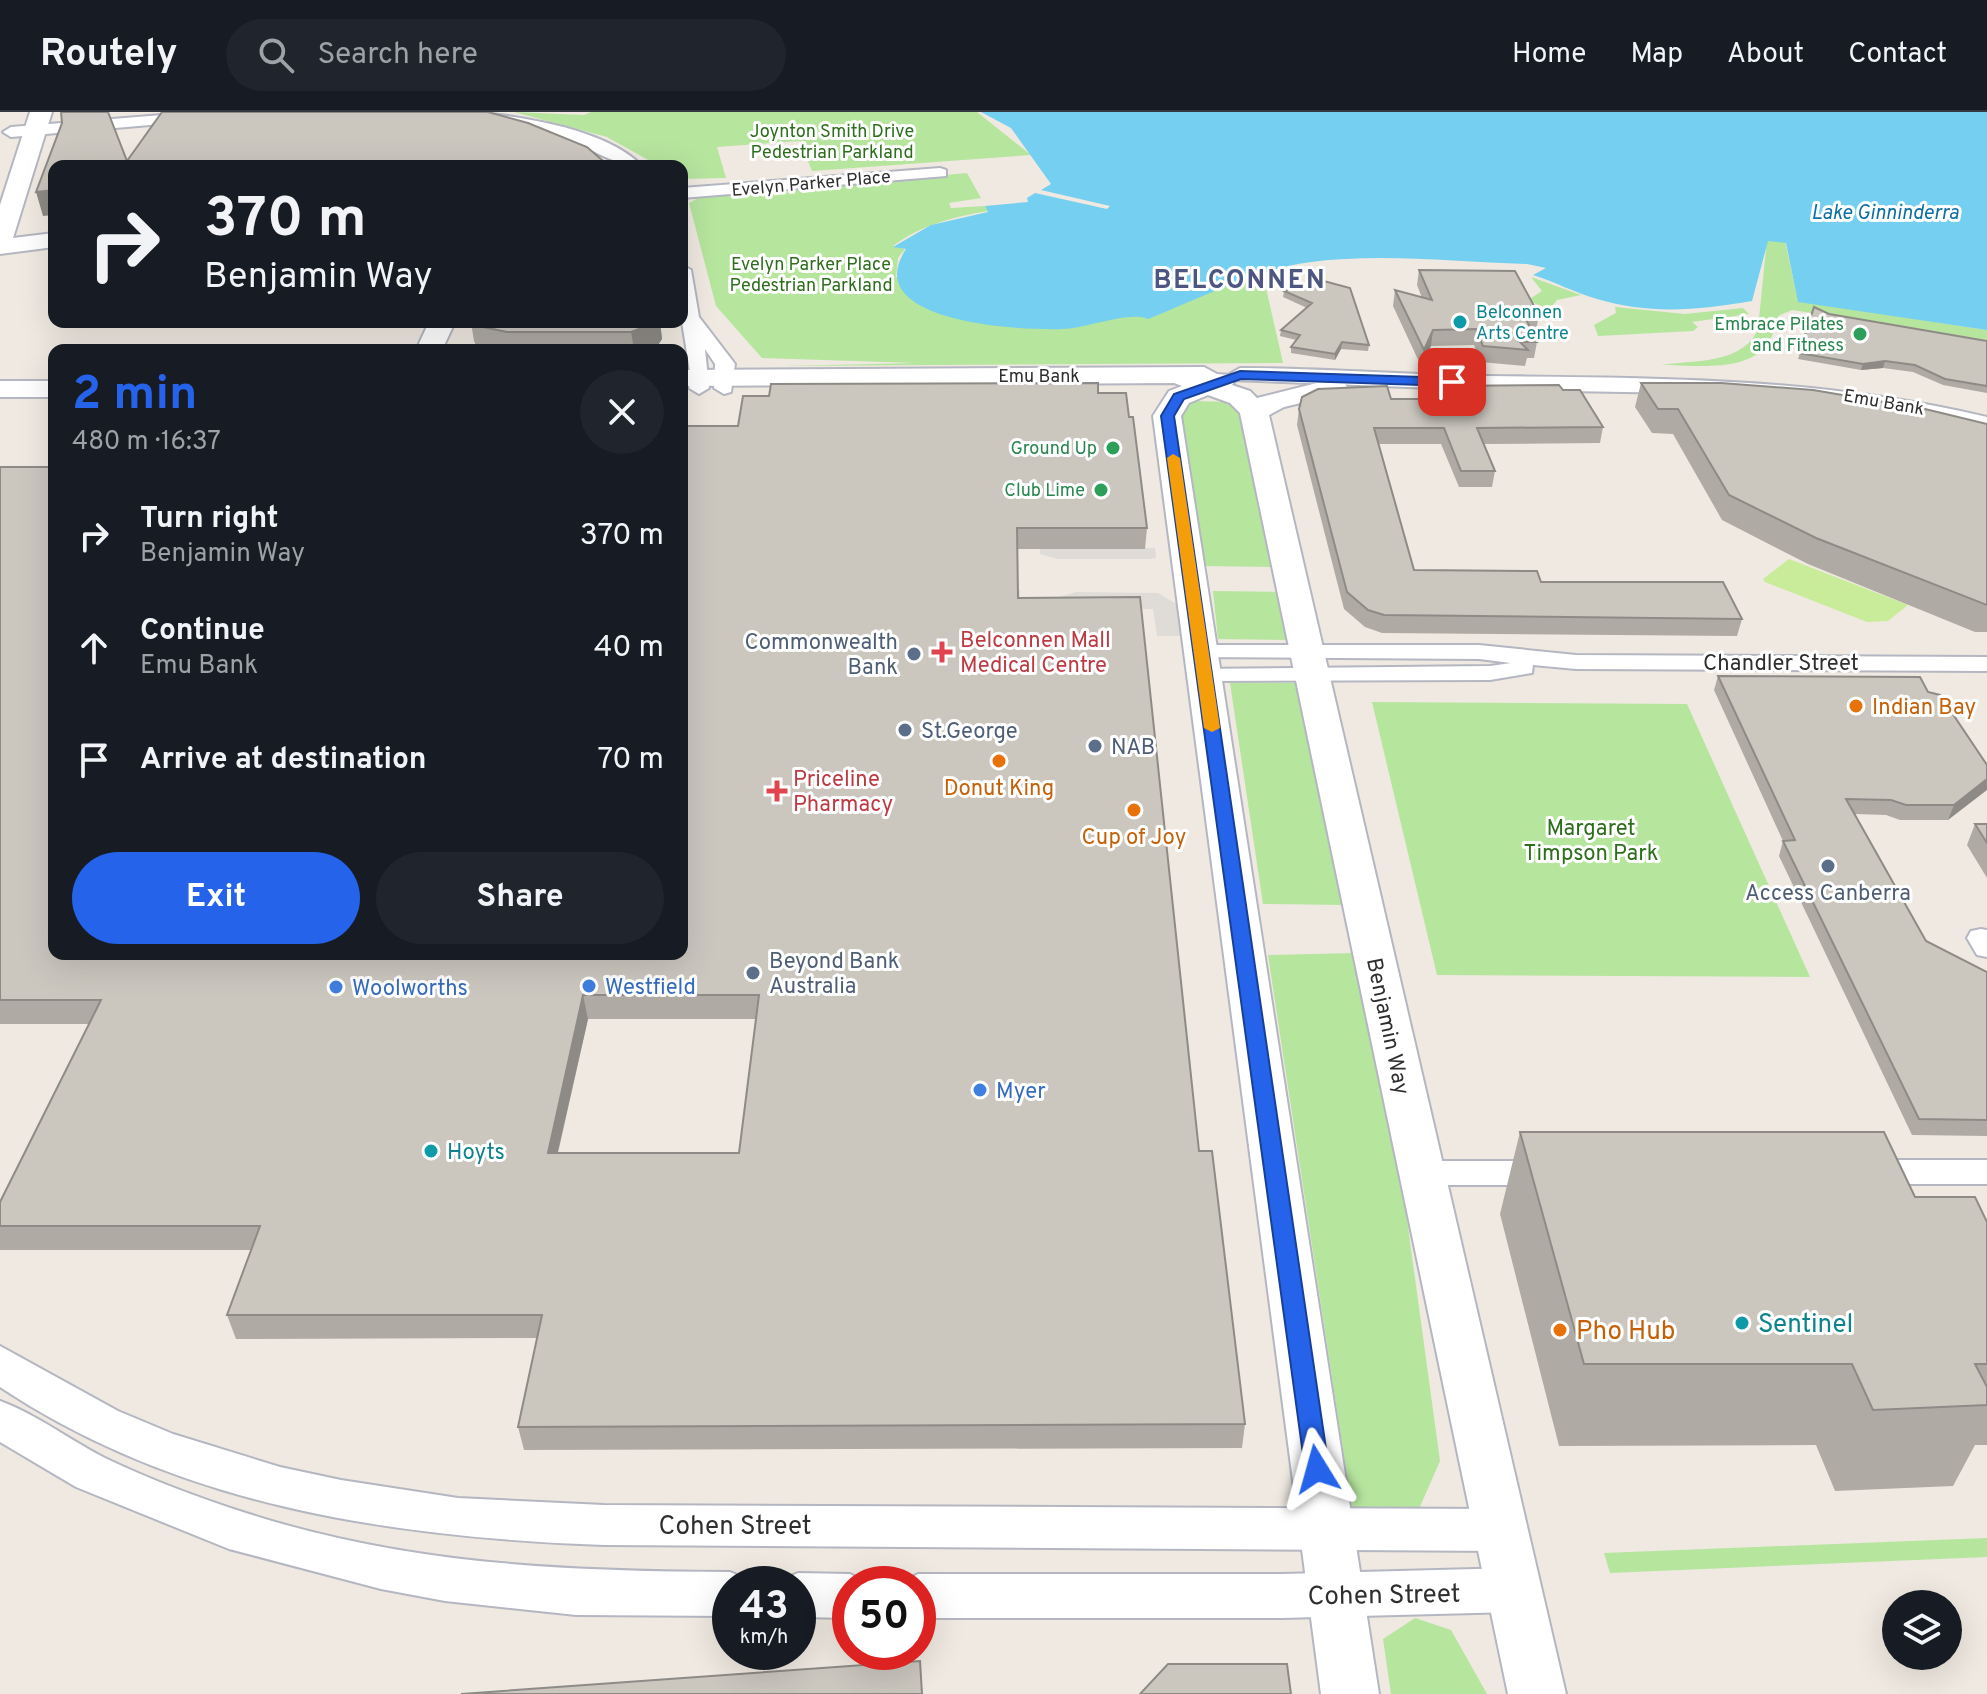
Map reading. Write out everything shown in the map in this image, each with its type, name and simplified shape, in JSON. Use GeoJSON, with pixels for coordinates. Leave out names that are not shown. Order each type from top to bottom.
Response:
{"type":"FeatureCollection","features":[{"type":"Feature","properties":{"kind":"main road"},"geometry":{"type":"LineString","coordinates":[[9,250],[22,127]]}},
{"type":"Feature","properties":{"kind":"main road"},"geometry":{"type":"LineString","coordinates":[[9,250],[48,241]]}},
{"type":"Feature","properties":{"kind":"main road"},"geometry":{"type":"LineString","coordinates":[[9,250],[48,253]]}},
{"type":"Feature","properties":{"kind":"main road"},"geometry":{"type":"LineString","coordinates":[[1176,375],[1240,397],[1254,411],[1274,401],[1333,387]]}},
{"type":"Feature","properties":{"kind":"main road"},"geometry":{"type":"LineString","coordinates":[[1240,375],[1179,397],[1167,416],[1350,1694]]}},
{"type":"Feature","properties":{"kind":"main road","name":"Emu Bank"},"geometry":{"type":"LineString","coordinates":[[702,383],[1240,375]]}},
{"type":"Feature","properties":{"kind":"main road"},"geometry":{"type":"LineString","coordinates":[[0,378],[48,378]]}},
{"type":"Feature","properties":{"kind":"main road","name":"Emu Bank"},"geometry":{"type":"LineString","coordinates":[[702,383],[1088,387],[1208,385]]}},
{"type":"Feature","properties":{"kind":"main road"},"geometry":{"type":"LineString","coordinates":[[1088,387],[1129,395],[1167,416]]}},
{"type":"Feature","properties":{"kind":"main road"},"geometry":{"type":"LineString","coordinates":[[0,389],[48,389]]}},
{"type":"Feature","properties":{"kind":"main road","name":"Benjamin Way"},"geometry":{"type":"LineString","coordinates":[[1254,411],[1537,1694]]}},
{"type":"Feature","properties":{"kind":"street"},"geometry":{"type":"LineString","coordinates":[[22,127],[254,112]]}},
{"type":"Feature","properties":{"kind":"street"},"geometry":{"type":"LineString","coordinates":[[457,112],[552,129],[600,147],[623,160]]}},
{"type":"Feature","properties":{"kind":"street","name":"Evelyn Parker Place"},"geometry":{"type":"LineString","coordinates":[[688,193],[940,173]]}},
{"type":"Feature","properties":{"kind":"street"},"geometry":{"type":"LineString","coordinates":[[688,305],[702,383]]}},
{"type":"Feature","properties":{"kind":"street","name":"Emu Bank"},"geometry":{"type":"LineString","coordinates":[[1240,375],[1395,382],[1762,386],[1859,397],[1987,424]]}},
{"type":"Feature","properties":{"kind":"street","name":"Emu Bank"},"geometry":{"type":"LineString","coordinates":[[1208,385],[1333,387],[1395,382]]}},
{"type":"Feature","properties":{"kind":"street","name":"Chandler Street"},"geometry":{"type":"LineString","coordinates":[[1203,663],[1309,663],[1490,673],[1576,662],[1987,664]]}},
{"type":"Feature","properties":{"kind":"street"},"geometry":{"type":"LineString","coordinates":[[1837,1172],[1987,1172]]}},
{"type":"Feature","properties":{"kind":"street"},"geometry":{"type":"LineString","coordinates":[[1422,1173],[1579,1173]]}},
{"type":"Feature","properties":{"kind":"street","name":"Cohen Street"},"geometry":{"type":"LineString","coordinates":[[0,1364],[70,1408],[125,1435],[269,1485],[461,1519],[604,1525],[1501,1530]]}},
{"type":"Feature","properties":{"kind":"street"},"geometry":{"type":"LineString","coordinates":[[0,1420],[92,1473],[246,1534],[381,1568],[445,1580],[576,1593],[712,1594]]}},
{"type":"Feature","properties":{"kind":"street","name":"Cohen Street"},"geometry":{"type":"LineString","coordinates":[[936,1596],[1335,1595],[1514,1590]]}},
{"type":"Feature","properties":{"kind":"green space","name":"Joynton Smith Drive Pedestrian Parkland"},"geometry":{"type":"Polygon","coordinates":[[[514,112],[584,115],[591,112],[977,112],[1031,155],[812,171],[800,141],[717,147],[726,178],[688,179],[688,160],[648,160],[607,137],[514,112]]]}},
{"type":"Feature","properties":{"kind":"green space","name":"Evelyn Parker Place Pedestrian Parkland"},"geometry":{"type":"Polygon","coordinates":[[[967,173],[981,198],[949,203],[951,208],[985,206],[988,211],[938,223],[893,246],[905,249],[898,258],[896,277],[1230,285],[1263,275],[1283,363],[783,366],[917,363],[762,358],[716,306],[689,203],[700,197],[967,173]]]}},
{"type":"Feature","properties":{"kind":"green space"},"geometry":{"type":"Polygon","coordinates":[[[1767,239],[1785,241],[1798,301],[1987,330],[1987,340],[1792,310],[1778,316],[1770,340],[1750,358],[1721,365],[1662,365],[1715,359],[1741,349],[1751,341],[1758,329],[1767,239]]]}},
{"type":"Feature","properties":{"kind":"green space"},"geometry":{"type":"Polygon","coordinates":[[[1531,277],[1581,295],[1557,300],[1549,310],[1528,300],[1542,291],[1531,277]]]}},
{"type":"Feature","properties":{"kind":"green space"},"geometry":{"type":"Polygon","coordinates":[[[1615,307],[1685,314],[1743,308],[1749,314],[1692,322],[1698,327],[1693,331],[1598,336],[1594,325],[1616,313],[1615,307]]]}},
{"type":"Feature","properties":{"kind":"green space"},"geometry":{"type":"Polygon","coordinates":[[[1191,401],[1232,402],[1244,419],[1275,567],[1202,566],[1181,417],[1191,401]]]}},
{"type":"Feature","properties":{"kind":"green space"},"geometry":{"type":"Polygon","coordinates":[[[1789,559],[1908,605],[1888,621],[1867,622],[1765,582],[1763,579],[1789,559]]]}},
{"type":"Feature","properties":{"kind":"green space"},"geometry":{"type":"Polygon","coordinates":[[[1213,591],[1282,592],[1289,640],[1218,639],[1213,591]]]}},
{"type":"Feature","properties":{"kind":"green space"},"geometry":{"type":"Polygon","coordinates":[[[1230,683],[1302,683],[1346,905],[1263,904],[1230,683]]]}},
{"type":"Feature","properties":{"kind":"green space","name":"Margaret Timpson Park"},"geometry":{"type":"Polygon","coordinates":[[[1372,702],[1687,704],[1810,977],[1437,975],[1372,702]]]}},
{"type":"Feature","properties":{"kind":"green space"},"geometry":{"type":"Polygon","coordinates":[[[1356,953],[1401,1176],[1440,1461],[1415,1518],[1353,1516],[1268,955],[1356,953]]]}},
{"type":"Feature","properties":{"kind":"green space"},"geometry":{"type":"Polygon","coordinates":[[[1987,1538],[1987,1557],[1610,1573],[1604,1553],[1987,1538]]]}},
{"type":"Feature","properties":{"kind":"green space"},"geometry":{"type":"Polygon","coordinates":[[[1415,1618],[1451,1630],[1487,1694],[1391,1694],[1383,1639],[1415,1618]]]}},
{"type":"Feature","properties":{"kind":"shaded area"},"geometry":{"type":"Polygon","coordinates":[[[1155,548],[1156,558],[1149,559],[1057,559],[1040,554],[1040,549],[1155,548]]]}},
{"type":"Feature","properties":{"kind":"shaded area"},"geometry":{"type":"Polygon","coordinates":[[[977,590],[1020,590],[1020,598],[1053,599],[1076,592],[1158,593],[1183,608],[1187,636],[1157,636],[1153,609],[1016,609],[977,590]]]}},
{"type":"Feature","properties":{"kind":"water","name":"Lake Ginninderra"},"geometry":{"type":"Polygon","coordinates":[[[981,112],[1987,112],[1987,330],[1798,302],[1786,243],[1768,241],[1752,301],[1694,309],[1655,309],[1597,299],[1533,275],[1546,268],[1527,264],[1364,258],[1311,262],[1270,271],[1148,319],[1119,318],[1074,328],[1043,329],[951,318],[924,307],[904,293],[897,274],[906,249],[893,247],[931,225],[988,212],[985,206],[1028,202],[1027,198],[1035,193],[1107,209],[1110,206],[1041,190],[1051,184],[1011,128],[981,112]]]}},
{"type":"Feature","properties":{"kind":"building"},"geometry":{"type":"Polygon","coordinates":[[[61,112],[108,112],[127,160],[48,160],[62,123],[61,112]]]}},
{"type":"Feature","properties":{"kind":"building"},"geometry":{"type":"Polygon","coordinates":[[[162,112],[488,112],[528,123],[587,147],[602,160],[128,160],[162,112]]]}},
{"type":"Feature","properties":{"kind":"building"},"geometry":{"type":"Polygon","coordinates":[[[48,160],[48,191],[36,192],[48,160]]]}},
{"type":"Feature","properties":{"kind":"building","name":"Belconnen Arts Centre"},"geometry":{"type":"Polygon","coordinates":[[[1419,270],[1515,271],[1539,315],[1524,315],[1537,342],[1520,342],[1528,350],[1483,346],[1476,329],[1433,330],[1424,350],[1395,290],[1432,300],[1419,270]]]}},
{"type":"Feature","properties":{"kind":"building"},"geometry":{"type":"Polygon","coordinates":[[[1320,280],[1350,288],[1369,345],[1342,342],[1335,354],[1291,347],[1300,335],[1281,330],[1312,303],[1284,291],[1320,280]]]}},
{"type":"Feature","properties":{"kind":"building"},"geometry":{"type":"Polygon","coordinates":[[[1814,307],[1829,314],[1987,341],[1987,386],[1945,379],[1915,365],[1885,361],[1863,364],[1799,353],[1814,307]]]}},
{"type":"Feature","properties":{"kind":"building"},"geometry":{"type":"Polygon","coordinates":[[[488,328],[642,328],[631,332],[507,332],[488,328]]]}},
{"type":"Feature","properties":{"kind":"building"},"geometry":{"type":"Polygon","coordinates":[[[1098,383],[1098,393],[1126,393],[1129,417],[1133,417],[1147,528],[1017,528],[1018,598],[1140,597],[1199,1151],[1212,1151],[1245,1424],[518,1427],[542,1315],[227,1315],[260,1226],[0,1226],[0,1202],[101,1000],[0,1000],[0,467],[48,467],[48,960],[688,960],[688,426],[738,426],[743,396],[769,396],[771,384],[1098,383]],[[583,995],[548,1153],[739,1153],[759,995],[583,995]]]}},
{"type":"Feature","properties":{"kind":"building"},"geometry":{"type":"Polygon","coordinates":[[[1641,383],[1721,383],[1813,390],[1925,409],[1987,424],[1987,605],[1816,538],[1729,495],[1678,409],[1658,409],[1641,383]]]}},
{"type":"Feature","properties":{"kind":"building"},"geometry":{"type":"Polygon","coordinates":[[[1559,385],[1563,390],[1580,390],[1603,427],[1477,428],[1495,471],[1461,471],[1444,428],[1374,428],[1414,570],[1537,571],[1541,582],[1723,582],[1742,619],[1384,615],[1368,610],[1347,592],[1299,409],[1302,397],[1318,389],[1387,386],[1391,399],[1446,399],[1440,386],[1559,385]]]}},
{"type":"Feature","properties":{"kind":"building"},"geometry":{"type":"Polygon","coordinates":[[[1718,676],[1920,677],[1928,692],[1940,695],[1987,765],[1987,779],[1954,805],[1906,805],[1891,800],[1846,799],[1926,941],[1987,972],[1987,1120],[1919,1119],[1783,841],[1795,840],[1718,676]]]}},
{"type":"Feature","properties":{"kind":"building"},"geometry":{"type":"Polygon","coordinates":[[[1975,824],[1987,824],[1987,843],[1975,824]]]}},
{"type":"Feature","properties":{"kind":"building"},"geometry":{"type":"Polygon","coordinates":[[[1520,1132],[1884,1132],[1915,1197],[1975,1197],[1987,1222],[1987,1364],[1975,1364],[1987,1387],[1987,1405],[1873,1410],[1852,1364],[1584,1364],[1520,1132]]]}},
{"type":"Feature","properties":{"kind":"building"},"geometry":{"type":"Polygon","coordinates":[[[1168,1664],[1287,1664],[1291,1694],[1140,1694],[1168,1664]]]}},
{"type":"Feature","properties":{"kind":"building"},"geometry":{"type":"Polygon","coordinates":[[[816,1670],[921,1670],[922,1694],[461,1694],[816,1670]]]}},
{"type":"Feature","properties":{"kind":"slow traffic"},"geometry":{"type":"LineString","coordinates":[[1173,458],[1212,728]]}},
{"type":"Feature","properties":{"kind":"place","name":"Belconnen Arts Centre"},"geometry":{"type":"Point","coordinates":[1460,322]}},
{"type":"Feature","properties":{"kind":"place","name":"Embrace Pilates and Fitness"},"geometry":{"type":"Point","coordinates":[1860,334]}},
{"type":"Feature","properties":{"kind":"place","name":"Ground Up"},"geometry":{"type":"Point","coordinates":[1113,448]}},
{"type":"Feature","properties":{"kind":"place","name":"Club Lime"},"geometry":{"type":"Point","coordinates":[1101,490]}},
{"type":"Feature","properties":{"kind":"place","name":"Belconnen Mall Medical Centre"},"geometry":{"type":"Point","coordinates":[942,652]}},
{"type":"Feature","properties":{"kind":"place","name":"Commonwealth Bank"},"geometry":{"type":"Point","coordinates":[914,654]}},
{"type":"Feature","properties":{"kind":"place","name":"Indian Bay"},"geometry":{"type":"Point","coordinates":[1856,706]}},
{"type":"Feature","properties":{"kind":"place","name":"St.George"},"geometry":{"type":"Point","coordinates":[905,730]}},
{"type":"Feature","properties":{"kind":"place","name":"NAB"},"geometry":{"type":"Point","coordinates":[1095,746]}},
{"type":"Feature","properties":{"kind":"place","name":"Donut King"},"geometry":{"type":"Point","coordinates":[999,761]}},
{"type":"Feature","properties":{"kind":"place","name":"Priceline Pharmacy"},"geometry":{"type":"Point","coordinates":[777,791]}},
{"type":"Feature","properties":{"kind":"place","name":"Cup of Joy"},"geometry":{"type":"Point","coordinates":[1134,810]}},
{"type":"Feature","properties":{"kind":"place","name":"Access Canberra"},"geometry":{"type":"Point","coordinates":[1828,866]}},
{"type":"Feature","properties":{"kind":"place","name":"Beyond Bank Australia"},"geometry":{"type":"Point","coordinates":[753,973]}},
{"type":"Feature","properties":{"kind":"place","name":"Westfield"},"geometry":{"type":"Point","coordinates":[589,986]}},
{"type":"Feature","properties":{"kind":"place","name":"Woolworths"},"geometry":{"type":"Point","coordinates":[336,987]}},
{"type":"Feature","properties":{"kind":"place","name":"Myer"},"geometry":{"type":"Point","coordinates":[980,1090]}},
{"type":"Feature","properties":{"kind":"place","name":"Hoyts"},"geometry":{"type":"Point","coordinates":[431,1151]}},
{"type":"Feature","properties":{"kind":"place","name":"Sentinel"},"geometry":{"type":"Point","coordinates":[1742,1323]}},
{"type":"Feature","properties":{"kind":"place","name":"Pho Hub"},"geometry":{"type":"Point","coordinates":[1560,1330]}},
{"type":"Feature","properties":{"kind":"district","name":"BELCONNEN"},"geometry":{"type":"Point","coordinates":[1240,279]}},
{"type":"Feature","properties":{"kind":"route"},"geometry":{"type":"LineString","coordinates":[[1317,1469],[1167,416],[1179,397],[1240,375],[1452,382]]}}]}
